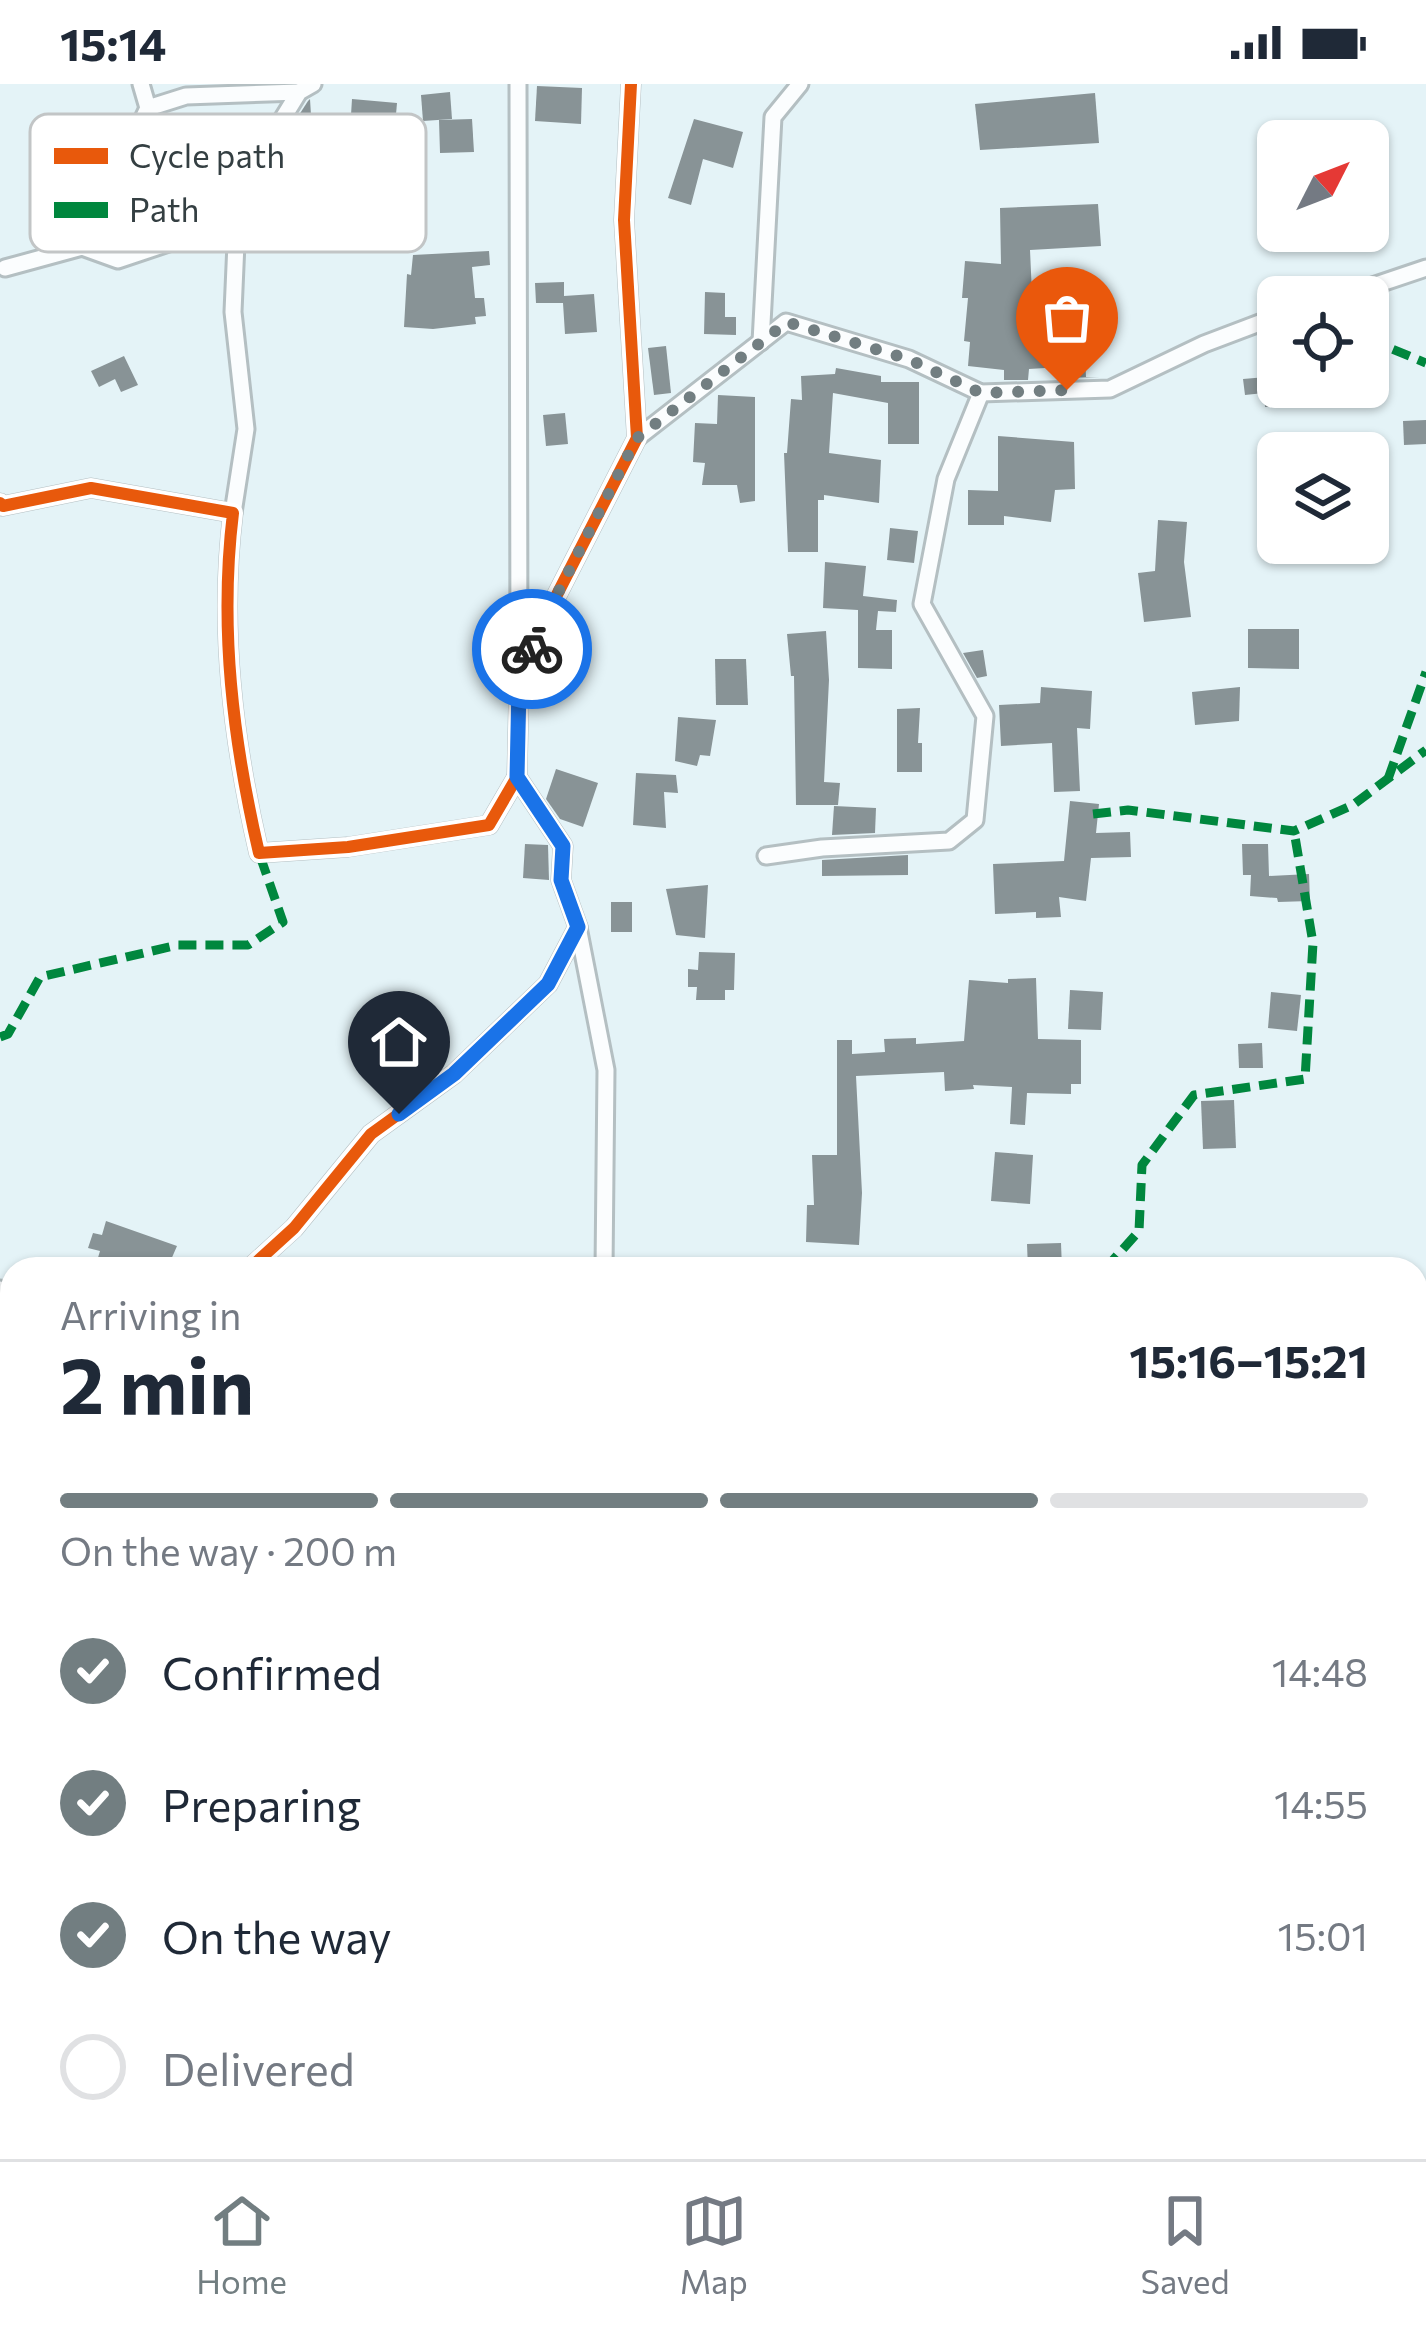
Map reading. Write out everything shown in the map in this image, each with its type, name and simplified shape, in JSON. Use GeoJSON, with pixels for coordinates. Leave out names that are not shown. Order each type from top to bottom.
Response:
{"type":"FeatureCollection","features":[{"type":"Feature","properties":{"kind":"street"},"geometry":{"type":"LineString","coordinates":[[141,84],[148,108],[145,114]]}},
{"type":"Feature","properties":{"kind":"street"},"geometry":{"type":"LineString","coordinates":[[236,252],[233,312],[246,429],[226,574],[228,674],[260,854],[347,847],[490,825],[517,777],[518,84]]}},
{"type":"Feature","properties":{"kind":"street"},"geometry":{"type":"LineString","coordinates":[[632,84],[624,220],[637,438]]}},
{"type":"Feature","properties":{"kind":"street"},"geometry":{"type":"LineString","coordinates":[[761,342],[772,117],[800,84]]}},
{"type":"Feature","properties":{"kind":"street"},"geometry":{"type":"LineString","coordinates":[[148,108],[186,96],[306,88]]}},
{"type":"Feature","properties":{"kind":"street"},"geometry":{"type":"LineString","coordinates":[[288,114],[306,88]]}},
{"type":"Feature","properties":{"kind":"street"},"geometry":{"type":"LineString","coordinates":[[5,268],[64,252]]}},
{"type":"Feature","properties":{"kind":"street"},"geometry":{"type":"LineString","coordinates":[[96,252],[118,260],[142,252]]}},
{"type":"Feature","properties":{"kind":"street"},"geometry":{"type":"LineString","coordinates":[[1389,280],[1426,268]]}},
{"type":"Feature","properties":{"kind":"street"},"geometry":{"type":"LineString","coordinates":[[519,686],[542,624],[637,438],[787,322],[908,359],[981,393],[1110,388],[1257,324]]}},
{"type":"Feature","properties":{"kind":"street"},"geometry":{"type":"LineString","coordinates":[[766,856],[949,841],[975,820],[985,716],[922,604],[946,478],[981,393]]}},
{"type":"Feature","properties":{"kind":"street"},"geometry":{"type":"LineString","coordinates":[[0,503],[91,488],[233,512]]}},
{"type":"Feature","properties":{"kind":"street"},"geometry":{"type":"LineString","coordinates":[[517,777],[563,846],[561,880],[578,927],[606,1070],[604,1257]]}},
{"type":"Feature","properties":{"kind":"street"},"geometry":{"type":"LineString","coordinates":[[262,1257],[295,1228],[371,1134],[454,1074],[548,984],[578,927]]}},
{"type":"Feature","properties":{"kind":"building"},"geometry":{"type":"Polygon","coordinates":[[[537,86],[582,88],[581,124],[535,121],[537,86]]]}},
{"type":"Feature","properties":{"kind":"building"},"geometry":{"type":"Polygon","coordinates":[[[450,92],[452,119],[426,121],[421,95],[450,92]]]}},
{"type":"Feature","properties":{"kind":"building"},"geometry":{"type":"Polygon","coordinates":[[[1095,93],[1099,143],[980,150],[975,104],[1095,93]]]}},
{"type":"Feature","properties":{"kind":"building"},"geometry":{"type":"Polygon","coordinates":[[[352,99],[397,103],[396,114],[351,114],[352,99]]]}},
{"type":"Feature","properties":{"kind":"building"},"geometry":{"type":"Polygon","coordinates":[[[472,119],[474,152],[440,153],[439,120],[472,119]]]}},
{"type":"Feature","properties":{"kind":"building"},"geometry":{"type":"Polygon","coordinates":[[[694,119],[743,132],[733,168],[703,159],[691,205],[668,198],[694,119]]]}},
{"type":"Feature","properties":{"kind":"building"},"geometry":{"type":"Polygon","coordinates":[[[1098,204],[1101,246],[1030,250],[1033,316],[1048,318],[1045,368],[1029,369],[1028,380],[1004,380],[1004,370],[968,366],[970,342],[964,341],[968,298],[962,298],[965,261],[1001,264],[1000,208],[1098,204]]]}},
{"type":"Feature","properties":{"kind":"building"},"geometry":{"type":"Polygon","coordinates":[[[489,251],[490,265],[472,267],[475,298],[484,298],[486,316],[475,317],[476,324],[404,327],[413,255],[489,251]]]}},
{"type":"Feature","properties":{"kind":"building"},"geometry":{"type":"Polygon","coordinates":[[[564,282],[564,296],[594,294],[597,332],[565,334],[563,303],[536,303],[535,283],[564,282]]]}},
{"type":"Feature","properties":{"kind":"building"},"geometry":{"type":"Polygon","coordinates":[[[705,292],[725,293],[725,317],[736,317],[736,335],[704,334],[705,292]]]}},
{"type":"Feature","properties":{"kind":"building"},"geometry":{"type":"Polygon","coordinates":[[[666,346],[671,393],[654,395],[648,348],[666,346]]]}},
{"type":"Feature","properties":{"kind":"building"},"geometry":{"type":"Polygon","coordinates":[[[124,356],[138,385],[121,392],[115,379],[99,387],[91,371],[124,356]]]}},
{"type":"Feature","properties":{"kind":"building"},"geometry":{"type":"Polygon","coordinates":[[[1085,357],[1086,377],[1100,377],[1064,378],[1064,358],[1085,357]]]}},
{"type":"Feature","properties":{"kind":"building"},"geometry":{"type":"Polygon","coordinates":[[[836,368],[881,376],[881,382],[919,382],[919,444],[888,444],[888,403],[833,393],[829,453],[881,460],[879,503],[824,495],[824,500],[818,500],[818,552],[788,552],[784,453],[791,399],[802,400],[801,376],[835,374],[836,368]]]}},
{"type":"Feature","properties":{"kind":"building"},"geometry":{"type":"Polygon","coordinates":[[[1257,378],[1257,394],[1245,395],[1243,379],[1257,378]]]}},
{"type":"Feature","properties":{"kind":"building"},"geometry":{"type":"Polygon","coordinates":[[[718,395],[755,397],[755,501],[740,503],[737,485],[702,485],[705,463],[693,462],[695,423],[717,424],[718,395]]]}},
{"type":"Feature","properties":{"kind":"building"},"geometry":{"type":"Polygon","coordinates":[[[565,413],[568,444],[546,446],[543,415],[565,413]]]}},
{"type":"Feature","properties":{"kind":"building"},"geometry":{"type":"Polygon","coordinates":[[[1426,420],[1426,444],[1404,445],[1403,421],[1426,420]]]}},
{"type":"Feature","properties":{"kind":"building"},"geometry":{"type":"Polygon","coordinates":[[[998,436],[1074,442],[1075,489],[1055,490],[1051,522],[1004,516],[1004,525],[968,525],[968,490],[998,491],[998,436]]]}},
{"type":"Feature","properties":{"kind":"building"},"geometry":{"type":"Polygon","coordinates":[[[1158,520],[1187,522],[1184,562],[1191,617],[1144,622],[1138,573],[1155,571],[1158,520]]]}},
{"type":"Feature","properties":{"kind":"building"},"geometry":{"type":"Polygon","coordinates":[[[890,528],[918,531],[914,563],[887,560],[890,528]]]}},
{"type":"Feature","properties":{"kind":"building"},"geometry":{"type":"Polygon","coordinates":[[[825,562],[866,566],[863,596],[897,600],[896,612],[878,611],[876,630],[892,630],[892,669],[858,668],[858,610],[823,608],[825,562]]]}},
{"type":"Feature","properties":{"kind":"building"},"geometry":{"type":"Polygon","coordinates":[[[1248,629],[1299,629],[1299,669],[1248,668],[1248,629]]]}},
{"type":"Feature","properties":{"kind":"building"},"geometry":{"type":"Polygon","coordinates":[[[826,631],[829,680],[824,782],[840,783],[838,805],[796,805],[794,676],[787,634],[826,631]]]}},
{"type":"Feature","properties":{"kind":"building"},"geometry":{"type":"Polygon","coordinates":[[[983,650],[987,676],[977,678],[963,653],[983,650]]]}},
{"type":"Feature","properties":{"kind":"building"},"geometry":{"type":"Polygon","coordinates":[[[715,659],[746,659],[748,705],[716,705],[715,659]]]}},
{"type":"Feature","properties":{"kind":"building"},"geometry":{"type":"Polygon","coordinates":[[[1041,687],[1092,691],[1090,729],[1077,728],[1080,791],[1054,792],[1052,743],[1001,746],[999,705],[1040,703],[1041,687]]]}},
{"type":"Feature","properties":{"kind":"building"},"geometry":{"type":"Polygon","coordinates":[[[1240,687],[1239,721],[1195,725],[1192,692],[1240,687]]]}},
{"type":"Feature","properties":{"kind":"building"},"geometry":{"type":"Polygon","coordinates":[[[920,708],[922,772],[897,772],[897,709],[920,708]]]}},
{"type":"Feature","properties":{"kind":"building"},"geometry":{"type":"Polygon","coordinates":[[[678,717],[716,720],[710,756],[700,755],[697,766],[675,761],[678,717]]]}},
{"type":"Feature","properties":{"kind":"building"},"geometry":{"type":"Polygon","coordinates":[[[556,769],[598,783],[583,827],[560,819],[546,799],[556,769]]]}},
{"type":"Feature","properties":{"kind":"building"},"geometry":{"type":"Polygon","coordinates":[[[636,773],[676,775],[678,793],[664,792],[666,828],[633,825],[636,773]]]}},
{"type":"Feature","properties":{"kind":"building"},"geometry":{"type":"Polygon","coordinates":[[[1070,801],[1099,804],[1096,833],[1130,832],[1131,857],[1091,858],[1086,901],[1059,897],[1061,917],[1036,918],[1036,912],[995,914],[993,864],[1064,861],[1070,801]]]}},
{"type":"Feature","properties":{"kind":"building"},"geometry":{"type":"Polygon","coordinates":[[[834,806],[876,808],[875,833],[832,835],[834,806]]]}},
{"type":"Feature","properties":{"kind":"building"},"geometry":{"type":"Polygon","coordinates":[[[525,844],[548,845],[549,880],[523,878],[525,844]]]}},
{"type":"Feature","properties":{"kind":"building"},"geometry":{"type":"Polygon","coordinates":[[[1242,844],[1268,844],[1269,876],[1309,874],[1310,901],[1278,902],[1277,898],[1250,896],[1251,875],[1243,875],[1242,844]]]}},
{"type":"Feature","properties":{"kind":"building"},"geometry":{"type":"Polygon","coordinates":[[[908,855],[908,875],[822,876],[822,860],[908,855]]]}},
{"type":"Feature","properties":{"kind":"building"},"geometry":{"type":"Polygon","coordinates":[[[708,885],[705,938],[676,935],[666,889],[708,885]]]}},
{"type":"Feature","properties":{"kind":"building"},"geometry":{"type":"Polygon","coordinates":[[[611,902],[632,902],[632,932],[611,932],[611,902]]]}},
{"type":"Feature","properties":{"kind":"building"},"geometry":{"type":"Polygon","coordinates":[[[699,952],[735,953],[734,990],[725,990],[725,1000],[696,1000],[697,987],[688,987],[688,969],[698,970],[699,952]]]}},
{"type":"Feature","properties":{"kind":"building"},"geometry":{"type":"Polygon","coordinates":[[[1036,978],[1038,1039],[1081,1040],[1081,1084],[1071,1084],[1071,1094],[1027,1093],[1025,1125],[1010,1124],[1012,1087],[973,1085],[974,1089],[945,1091],[944,1072],[856,1076],[862,1193],[859,1245],[806,1242],[807,1205],[814,1205],[812,1155],[837,1155],[837,1040],[852,1040],[852,1054],[885,1052],[884,1039],[916,1038],[916,1044],[964,1041],[969,980],[1008,983],[1008,979],[1036,978]]]}},
{"type":"Feature","properties":{"kind":"building"},"geometry":{"type":"Polygon","coordinates":[[[1070,990],[1103,992],[1101,1030],[1068,1029],[1070,990]]]}},
{"type":"Feature","properties":{"kind":"building"},"geometry":{"type":"Polygon","coordinates":[[[1271,992],[1301,995],[1297,1031],[1268,1028],[1271,992]]]}},
{"type":"Feature","properties":{"kind":"building"},"geometry":{"type":"Polygon","coordinates":[[[383,1006],[428,1009],[427,1034],[401,1033],[400,1058],[381,1056],[383,1006]]]}},
{"type":"Feature","properties":{"kind":"building"},"geometry":{"type":"Polygon","coordinates":[[[1262,1043],[1263,1068],[1239,1068],[1238,1044],[1262,1043]]]}},
{"type":"Feature","properties":{"kind":"building"},"geometry":{"type":"Polygon","coordinates":[[[1234,1100],[1236,1148],[1203,1149],[1201,1101],[1234,1100]]]}},
{"type":"Feature","properties":{"kind":"building"},"geometry":{"type":"Polygon","coordinates":[[[995,1152],[1033,1155],[1030,1204],[991,1201],[995,1152]]]}},
{"type":"Feature","properties":{"kind":"building"},"geometry":{"type":"Polygon","coordinates":[[[106,1221],[177,1246],[172,1257],[98,1257],[100,1251],[88,1248],[93,1233],[102,1235],[106,1221]]]}},
{"type":"Feature","properties":{"kind":"building"},"geometry":{"type":"Polygon","coordinates":[[[1061,1243],[1062,1257],[1028,1257],[1027,1244],[1061,1243]]]}},
{"type":"Feature","properties":{"kind":"marked path"},"geometry":{"type":"LineString","coordinates":[[1389,348],[1426,363]]}},
{"type":"Feature","properties":{"kind":"marked path"},"geometry":{"type":"LineString","coordinates":[[1388,779],[1426,672]]}},
{"type":"Feature","properties":{"kind":"marked path"},"geometry":{"type":"LineString","coordinates":[[1093,814],[1128,810],[1294,831],[1353,805],[1426,750]]}},
{"type":"Feature","properties":{"kind":"marked path"},"geometry":{"type":"LineString","coordinates":[[1116,1257],[1139,1231],[1142,1165],[1194,1095],[1305,1079],[1313,943],[1294,831]]}},
{"type":"Feature","properties":{"kind":"marked path"},"geometry":{"type":"LineString","coordinates":[[0,1037],[8,1034],[40,977],[178,945],[248,945],[283,922],[259,853]]}},
{"type":"Feature","properties":{"kind":"cycle path"},"geometry":{"type":"LineString","coordinates":[[262,1257],[294,1228],[371,1134],[454,1074],[548,984],[578,927],[561,880],[563,846],[517,777],[519,686],[542,624],[637,438],[624,220],[631,84]]}},
{"type":"Feature","properties":{"kind":"cycle path"},"geometry":{"type":"LineString","coordinates":[[0,503],[91,488],[233,513],[228,599],[231,684],[259,853],[348,847],[489,825],[517,777]]}},
{"type":"Feature","properties":{"kind":"way so far"},"geometry":{"type":"LineString","coordinates":[[532,649],[637,438],[787,322],[908,359],[981,393],[1067,390]]}},
{"type":"Feature","properties":{"kind":"route"},"geometry":{"type":"LineString","coordinates":[[399,1114],[454,1074],[548,984],[578,927],[561,880],[563,846],[517,777],[519,686],[532,649]]}}]}
